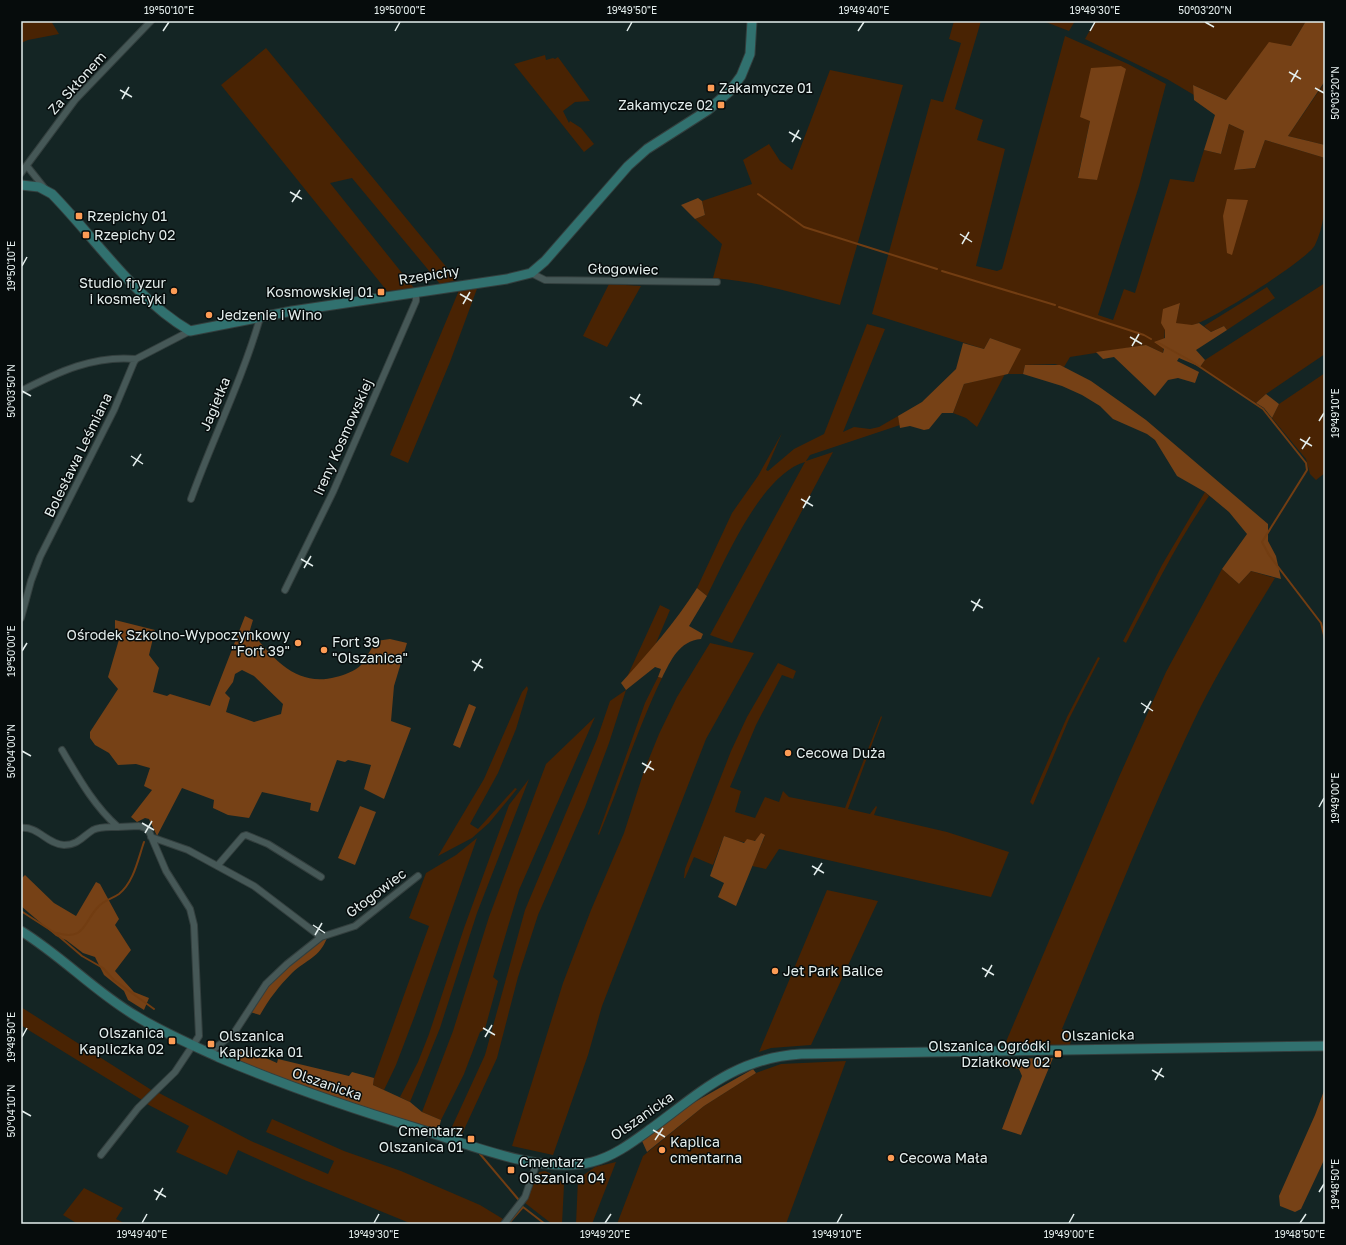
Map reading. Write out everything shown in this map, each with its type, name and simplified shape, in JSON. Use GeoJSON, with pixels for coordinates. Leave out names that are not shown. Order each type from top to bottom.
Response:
{"type":"FeatureCollection","features":[{"type":"Feature","properties":{"kind":"street","name":"Za Skłonem"},"geometry":{"type":"LineString","coordinates":[[21,173],[75,100],[151,21]]}},
{"type":"Feature","properties":{"kind":"street","name":"Rzepichy"},"geometry":{"type":"LineString","coordinates":[[190,331],[292,311],[507,279],[531,273],[545,261],[628,166],[647,149],[708,110],[730,91],[741,76],[750,54],[752,21]]}},
{"type":"Feature","properties":{"kind":"street"},"geometry":{"type":"LineString","coordinates":[[27,166],[46,190],[65,207],[152,305],[172,321],[190,331]]}},
{"type":"Feature","properties":{"kind":"street"},"geometry":{"type":"LineString","coordinates":[[21,185],[46,190]]}},
{"type":"Feature","properties":{"kind":"street","name":"Głogowiec"},"geometry":{"type":"LineString","coordinates":[[531,273],[545,280],[718,282]]}},
{"type":"Feature","properties":{"kind":"street","name":"Ireny Kosmowskiej"},"geometry":{"type":"LineString","coordinates":[[285,590],[355,442],[416,301],[416,292]]}},
{"type":"Feature","properties":{"kind":"street","name":"Jagiełka"},"geometry":{"type":"LineString","coordinates":[[191,499],[208,453],[249,355],[260,318]]}},
{"type":"Feature","properties":{"kind":"street"},"geometry":{"type":"LineString","coordinates":[[21,391],[79,364],[101,359],[136,359],[190,331]]}},
{"type":"Feature","properties":{"kind":"street","name":"Bolesława Leśmiana"},"geometry":{"type":"LineString","coordinates":[[21,618],[31,581],[40,557],[114,410],[136,359]]}},
{"type":"Feature","properties":{"kind":"street"},"geometry":{"type":"LineString","coordinates":[[62,750],[101,810],[118,827]]}},
{"type":"Feature","properties":{"kind":"street"},"geometry":{"type":"LineString","coordinates":[[21,828],[33,829],[54,843],[63,845],[77,843],[97,828],[139,826],[148,829],[166,871],[190,909],[194,925],[200,1023],[199,1036],[194,1046],[175,1072],[138,1108],[100,1155]]}},
{"type":"Feature","properties":{"kind":"street"},"geometry":{"type":"LineString","coordinates":[[218,865],[243,836],[246,835],[268,844],[320,877]]}},
{"type":"Feature","properties":{"kind":"street"},"geometry":{"type":"LineString","coordinates":[[151,836],[188,850],[254,886],[321,937]]}},
{"type":"Feature","properties":{"kind":"street","name":"Głogowiec"},"geometry":{"type":"LineString","coordinates":[[209,1053],[234,1033],[266,984],[287,964],[321,937],[355,926],[418,876]]}},
{"type":"Feature","properties":{"kind":"street","name":"Olszanicka"},"geometry":{"type":"LineString","coordinates":[[21,931],[118,1005],[153,1026],[209,1053],[320,1098],[488,1151],[537,1162],[577,1164],[606,1157],[630,1144],[730,1073],[750,1063],[780,1056],[1325,1046]]}},
{"type":"Feature","properties":{"kind":"street"},"geometry":{"type":"LineString","coordinates":[[504,1224],[525,1197],[537,1162]]}},
{"type":"Feature","properties":{"kind":"shaded area"},"geometry":{"type":"Polygon","coordinates":[[[21,21],[51,21],[59,34],[28,40],[21,43],[21,21]]]}},
{"type":"Feature","properties":{"kind":"shaded area"},"geometry":{"type":"Polygon","coordinates":[[[954,21],[981,21],[955,109],[983,120],[977,140],[1005,149],[976,266],[997,271],[1002,269],[1065,36],[1128,64],[1166,84],[1139,186],[1098,315],[1113,320],[1124,289],[1135,293],[1170,179],[1194,182],[1204,150],[1221,154],[1229,124],[1244,131],[1235,170],[1255,168],[1265,140],[1325,158],[1324,214],[1315,245],[1296,263],[1258,289],[1203,321],[1193,325],[1175,323],[1180,304],[1165,329],[1163,353],[1146,345],[1070,357],[1064,367],[1055,364],[1025,365],[1023,374],[1008,374],[1020,349],[990,338],[984,349],[872,314],[931,99],[943,102],[961,43],[949,39],[954,21]],[[1090,121],[1078,177],[1097,180],[1090,121]]]}},
{"type":"Feature","properties":{"kind":"shaded area"},"geometry":{"type":"Polygon","coordinates":[[[1043,21],[1075,21],[1069,31],[1043,21]]]}},
{"type":"Feature","properties":{"kind":"shaded area"},"geometry":{"type":"Polygon","coordinates":[[[1095,21],[1306,21],[1291,46],[1269,43],[1226,100],[1193,85],[1194,95],[1167,79],[1085,39],[1095,21]]]}},
{"type":"Feature","properties":{"kind":"shaded area"},"geometry":{"type":"Polygon","coordinates":[[[1306,21],[1325,21],[1325,81],[1288,136],[1325,145],[1325,158],[1265,140],[1255,168],[1234,170],[1244,131],[1229,124],[1221,154],[1204,150],[1215,115],[1194,100],[1193,85],[1226,100],[1269,42],[1291,46],[1306,21]]]}},
{"type":"Feature","properties":{"kind":"shaded area"},"geometry":{"type":"Polygon","coordinates":[[[266,48],[457,280],[440,284],[352,178],[330,183],[414,288],[387,291],[221,85],[266,48]]]}},
{"type":"Feature","properties":{"kind":"shaded area"},"geometry":{"type":"Polygon","coordinates":[[[545,55],[546,60],[553,58],[555,59],[558,57],[590,101],[575,102],[563,111],[569,123],[570,121],[581,128],[594,144],[584,152],[514,64],[545,55]]]}},
{"type":"Feature","properties":{"kind":"shaded area"},"geometry":{"type":"Polygon","coordinates":[[[1121,66],[1126,69],[1097,180],[1078,178],[1090,121],[1080,117],[1091,68],[1121,66]]]}},
{"type":"Feature","properties":{"kind":"shaded area"},"geometry":{"type":"Polygon","coordinates":[[[830,70],[903,85],[840,305],[761,285],[713,278],[722,244],[695,219],[705,215],[702,201],[752,184],[743,160],[769,144],[780,161],[792,170],[830,70]]]}},
{"type":"Feature","properties":{"kind":"shaded area"},"geometry":{"type":"Polygon","coordinates":[[[1325,81],[1325,145],[1288,136],[1323,85],[1325,81]]]}},
{"type":"Feature","properties":{"kind":"shaded area"},"geometry":{"type":"Polygon","coordinates":[[[698,198],[702,201],[705,215],[695,219],[681,205],[698,198]]]}},
{"type":"Feature","properties":{"kind":"shaded area"},"geometry":{"type":"Polygon","coordinates":[[[1227,199],[1248,200],[1232,255],[1227,253],[1223,216],[1227,199]]]}},
{"type":"Feature","properties":{"kind":"shaded area"},"geometry":{"type":"Polygon","coordinates":[[[1325,283],[1325,354],[1266,394],[1256,403],[1200,367],[1205,360],[1325,283]]]}},
{"type":"Feature","properties":{"kind":"shaded area"},"geometry":{"type":"Polygon","coordinates":[[[609,284],[641,286],[607,347],[583,336],[609,284]]]}},
{"type":"Feature","properties":{"kind":"shaded area"},"geometry":{"type":"Polygon","coordinates":[[[478,286],[450,362],[408,463],[390,455],[460,288],[478,286]]]}},
{"type":"Feature","properties":{"kind":"shaded area"},"geometry":{"type":"Polygon","coordinates":[[[1267,287],[1275,298],[1227,330],[1224,326],[1211,332],[1204,326],[1267,287]]]}},
{"type":"Feature","properties":{"kind":"shaded area"},"geometry":{"type":"Polygon","coordinates":[[[1180,303],[1176,323],[1192,325],[1199,323],[1211,332],[1224,326],[1227,330],[1196,350],[1205,360],[1200,367],[1179,358],[1177,361],[1199,372],[1195,383],[1178,378],[1168,380],[1155,396],[1114,357],[1103,359],[1096,352],[1146,345],[1163,353],[1164,349],[1154,342],[1165,338],[1165,330],[1161,323],[1163,309],[1180,303]]]}},
{"type":"Feature","properties":{"kind":"shaded area"},"geometry":{"type":"Polygon","coordinates":[[[867,324],[885,329],[843,432],[854,427],[870,429],[879,427],[898,416],[900,425],[810,455],[806,461],[833,452],[732,643],[710,635],[805,462],[789,470],[774,483],[760,500],[735,540],[707,596],[697,588],[732,513],[758,476],[782,433],[766,470],[768,471],[794,449],[824,434],[867,324]]]}},
{"type":"Feature","properties":{"kind":"shaded area"},"geometry":{"type":"Polygon","coordinates":[[[990,338],[1021,349],[1008,374],[964,384],[953,413],[942,413],[929,429],[924,430],[910,426],[900,428],[898,416],[922,402],[956,369],[963,343],[984,349],[990,338]]]}},
{"type":"Feature","properties":{"kind":"shaded area"},"geometry":{"type":"Polygon","coordinates":[[[1025,365],[1060,365],[1091,381],[1146,420],[1268,524],[1268,541],[1276,556],[1281,579],[1251,571],[1239,584],[1222,569],[1247,534],[1229,512],[1205,492],[1177,476],[1155,440],[1147,434],[1113,419],[1100,406],[1082,395],[1062,386],[1023,374],[1025,365]]]}},
{"type":"Feature","properties":{"kind":"shaded area"},"geometry":{"type":"Polygon","coordinates":[[[1325,373],[1325,473],[1316,480],[1310,474],[1306,459],[1272,418],[1279,404],[1325,373]]]}},
{"type":"Feature","properties":{"kind":"shaded area"},"geometry":{"type":"Polygon","coordinates":[[[1005,374],[977,427],[966,418],[953,413],[964,384],[1005,374]]]}},
{"type":"Feature","properties":{"kind":"shaded area"},"geometry":{"type":"Polygon","coordinates":[[[1266,394],[1279,404],[1272,418],[1264,408],[1256,403],[1266,394]]]}},
{"type":"Feature","properties":{"kind":"shaded area"},"geometry":{"type":"Polygon","coordinates":[[[1205,492],[1209,496],[1197,513],[1155,587],[1126,643],[1123,641],[1162,565],[1205,492]]]}},
{"type":"Feature","properties":{"kind":"shaded area"},"geometry":{"type":"Polygon","coordinates":[[[1222,569],[1239,584],[1251,571],[1275,578],[1235,644],[1207,695],[1162,790],[1062,1029],[1072,1033],[1070,1045],[1005,1044],[1119,777],[1166,672],[1222,569]]]}},
{"type":"Feature","properties":{"kind":"shaded area"},"geometry":{"type":"Polygon","coordinates":[[[697,588],[707,596],[689,626],[703,634],[701,639],[687,643],[681,647],[672,658],[662,678],[658,677],[661,669],[655,667],[626,690],[621,683],[652,649],[689,601],[697,588]]]}},
{"type":"Feature","properties":{"kind":"shaded area"},"geometry":{"type":"Polygon","coordinates":[[[660,605],[670,610],[654,648],[627,677],[660,605]]]}},
{"type":"Feature","properties":{"kind":"shaded area"},"geometry":{"type":"Polygon","coordinates":[[[245,616],[253,620],[250,630],[267,651],[287,668],[297,674],[309,678],[322,679],[336,677],[353,671],[361,665],[376,641],[390,639],[407,643],[394,686],[391,721],[411,728],[384,799],[364,789],[371,765],[348,760],[345,762],[337,760],[318,812],[310,810],[311,803],[262,792],[249,818],[228,815],[213,808],[214,800],[182,788],[157,836],[149,819],[145,818],[137,822],[131,817],[152,790],[144,786],[150,768],[136,764],[118,765],[109,753],[95,745],[90,738],[90,732],[118,689],[108,677],[120,636],[115,630],[115,620],[155,630],[149,655],[159,668],[153,692],[167,696],[170,694],[210,706],[245,616]],[[242,670],[235,674],[233,682],[225,693],[230,698],[226,712],[254,722],[281,714],[283,704],[254,676],[242,670]]]}},
{"type":"Feature","properties":{"kind":"shaded area"},"geometry":{"type":"Polygon","coordinates":[[[710,643],[754,653],[706,739],[602,1006],[588,1055],[553,1155],[512,1146],[563,983],[591,910],[624,833],[644,771],[659,734],[677,697],[710,643]]]}},
{"type":"Feature","properties":{"kind":"shaded area"},"geometry":{"type":"Polygon","coordinates":[[[1098,657],[1100,658],[1069,719],[1033,805],[1030,802],[1067,717],[1098,657]]]}},
{"type":"Feature","properties":{"kind":"shaded area"},"geometry":{"type":"Polygon","coordinates":[[[778,663],[796,671],[793,679],[782,675],[756,725],[730,787],[741,791],[735,812],[755,818],[765,797],[779,802],[783,791],[789,797],[845,808],[881,716],[882,717],[848,809],[870,814],[876,806],[874,815],[947,832],[1009,852],[991,897],[779,849],[766,869],[752,866],[765,836],[754,841],[744,842],[724,836],[713,865],[694,857],[684,878],[685,869],[731,751],[747,717],[778,663]]]}},
{"type":"Feature","properties":{"kind":"shaded area"},"geometry":{"type":"Polygon","coordinates":[[[658,677],[662,678],[653,697],[599,835],[598,834],[645,703],[658,677]]]}},
{"type":"Feature","properties":{"kind":"shaded area"},"geometry":{"type":"Polygon","coordinates":[[[527,686],[528,689],[516,729],[498,773],[470,824],[478,829],[515,788],[517,789],[489,823],[472,838],[438,856],[484,779],[522,692],[527,686]]]}},
{"type":"Feature","properties":{"kind":"shaded area"},"geometry":{"type":"Polygon","coordinates":[[[626,690],[609,743],[585,807],[538,915],[518,977],[497,1058],[462,1134],[451,1129],[485,1055],[525,910],[597,739],[610,701],[626,690]]]}},
{"type":"Feature","properties":{"kind":"shaded area"},"geometry":{"type":"Polygon","coordinates":[[[469,704],[476,707],[460,748],[453,745],[469,704]]]}},
{"type":"Feature","properties":{"kind":"shaded area"},"geometry":{"type":"Polygon","coordinates":[[[595,717],[519,890],[493,977],[498,981],[485,1029],[480,1032],[464,1074],[441,1120],[422,1112],[453,1031],[489,917],[546,764],[595,717]]]}},
{"type":"Feature","properties":{"kind":"shaded area"},"geometry":{"type":"Polygon","coordinates":[[[529,779],[477,913],[440,1028],[410,1102],[400,1097],[418,1062],[429,1034],[464,928],[509,805],[529,779]]]}},
{"type":"Feature","properties":{"kind":"shaded area"},"geometry":{"type":"Polygon","coordinates":[[[360,806],[376,812],[355,865],[338,858],[360,806]]]}},
{"type":"Feature","properties":{"kind":"shaded area"},"geometry":{"type":"Polygon","coordinates":[[[761,833],[765,835],[736,906],[718,897],[724,883],[710,876],[724,836],[744,843],[747,839],[755,841],[761,833]]]}},
{"type":"Feature","properties":{"kind":"shaded area"},"geometry":{"type":"Polygon","coordinates":[[[477,838],[415,1015],[396,1065],[384,1090],[373,1085],[374,1078],[429,926],[409,918],[426,873],[456,855],[477,838]]]}},
{"type":"Feature","properties":{"kind":"shaded area"},"geometry":{"type":"Polygon","coordinates":[[[25,875],[54,903],[76,916],[96,882],[100,884],[119,919],[115,925],[131,950],[115,971],[134,992],[149,998],[144,1010],[128,1000],[124,991],[104,975],[95,957],[83,953],[66,940],[56,936],[21,906],[21,879],[25,875]]]}},
{"type":"Feature","properties":{"kind":"shaded area"},"geometry":{"type":"Polygon","coordinates":[[[827,890],[878,901],[811,1045],[771,1048],[759,1052],[827,890]]]}},
{"type":"Feature","properties":{"kind":"shaded area"},"geometry":{"type":"Polygon","coordinates":[[[317,936],[327,938],[320,950],[287,978],[260,1015],[250,1012],[262,985],[282,964],[317,936]]]}},
{"type":"Feature","properties":{"kind":"shaded area"},"geometry":{"type":"Polygon","coordinates":[[[21,1007],[153,1091],[142,1100],[30,1031],[21,1025],[21,1007]]]}},
{"type":"Feature","properties":{"kind":"shaded area"},"geometry":{"type":"Polygon","coordinates":[[[229,1049],[248,1050],[277,1063],[278,1059],[349,1076],[352,1072],[374,1078],[373,1085],[410,1102],[422,1112],[441,1120],[438,1132],[271,1076],[227,1056],[229,1049]]]}},
{"type":"Feature","properties":{"kind":"shaded area"},"geometry":{"type":"Polygon","coordinates":[[[1053,1058],[1021,1135],[1002,1129],[1022,1076],[1019,1069],[1000,1064],[1003,1059],[1053,1058]]]}},
{"type":"Feature","properties":{"kind":"shaded area"},"geometry":{"type":"Polygon","coordinates":[[[846,1061],[786,1224],[617,1224],[643,1156],[704,1106],[756,1073],[781,1064],[846,1061]]]}},
{"type":"Feature","properties":{"kind":"shaded area"},"geometry":{"type":"Polygon","coordinates":[[[753,1069],[756,1073],[704,1106],[647,1152],[642,1141],[693,1103],[753,1069]]]}},
{"type":"Feature","properties":{"kind":"shaded area"},"geometry":{"type":"Polygon","coordinates":[[[1325,1088],[1325,1158],[1301,1209],[1295,1212],[1280,1206],[1279,1196],[1315,1115],[1325,1088]]]}},
{"type":"Feature","properties":{"kind":"shaded area"},"geometry":{"type":"Polygon","coordinates":[[[159,1093],[251,1141],[328,1174],[334,1161],[266,1132],[272,1119],[344,1151],[401,1171],[480,1205],[503,1219],[499,1224],[412,1224],[302,1179],[238,1150],[227,1175],[176,1152],[189,1126],[145,1103],[159,1093]]]}},
{"type":"Feature","properties":{"kind":"shaded area"},"geometry":{"type":"Polygon","coordinates":[[[616,1162],[592,1224],[576,1224],[578,1179],[595,1167],[616,1162]]]}},
{"type":"Feature","properties":{"kind":"shaded area"},"geometry":{"type":"Polygon","coordinates":[[[545,1171],[556,1176],[564,1185],[562,1224],[552,1224],[525,1203],[539,1172],[545,1171]]]}},
{"type":"Feature","properties":{"kind":"shaded area"},"geometry":{"type":"Polygon","coordinates":[[[84,1188],[123,1208],[116,1219],[126,1224],[78,1224],[63,1215],[84,1188]]]}},
{"type":"Feature","properties":{"kind":"waterway"},"geometry":{"type":"LineString","coordinates":[[758,194],[804,227],[937,269]]}},
{"type":"Feature","properties":{"kind":"waterway"},"geometry":{"type":"LineString","coordinates":[[942,271],[1055,305]]}},
{"type":"Feature","properties":{"kind":"waterway"},"geometry":{"type":"LineString","coordinates":[[1059,307],[1144,335],[1151,339]]}},
{"type":"Feature","properties":{"kind":"waterway"},"geometry":{"type":"LineString","coordinates":[[1157,342],[1191,361],[1263,409],[1306,463],[1307,470],[1262,542],[1269,555],[1321,623],[1325,639]]}},
{"type":"Feature","properties":{"kind":"waterway"},"geometry":{"type":"LineString","coordinates":[[57,933],[66,935],[78,933],[100,905],[119,894],[124,889],[135,870],[144,842]]}},
{"type":"Feature","properties":{"kind":"waterway"},"geometry":{"type":"LineString","coordinates":[[21,911],[55,933],[82,956],[103,968],[114,980],[154,1009]]}},
{"type":"Feature","properties":{"kind":"waterway"},"geometry":{"type":"LineString","coordinates":[[480,1154],[518,1199]]}},
{"type":"Feature","properties":{"kind":"waterway"},"geometry":{"type":"LineString","coordinates":[[508,1224],[523,1207],[545,1224]]}},
{"type":"Feature","properties":{"kind":"place","name":"Zakamycze 01"},"geometry":{"type":"Point","coordinates":[711,88]}},
{"type":"Feature","properties":{"kind":"place","name":"Zakamycze 02"},"geometry":{"type":"Point","coordinates":[721,105]}},
{"type":"Feature","properties":{"kind":"place","name":"Rzepichy 01"},"geometry":{"type":"Point","coordinates":[79,216]}},
{"type":"Feature","properties":{"kind":"place","name":"Rzepichy 02"},"geometry":{"type":"Point","coordinates":[86,235]}},
{"type":"Feature","properties":{"kind":"place","name":"Studio fryzur i kosmetyki"},"geometry":{"type":"Point","coordinates":[174,291]}},
{"type":"Feature","properties":{"kind":"place","name":"Kosmowskiej 01"},"geometry":{"type":"Point","coordinates":[381,292]}},
{"type":"Feature","properties":{"kind":"place","name":"Jedzenie i Wino"},"geometry":{"type":"Point","coordinates":[209,315]}},
{"type":"Feature","properties":{"kind":"place","name":"Ośrodek Szkolno-Wypoczynkowy \"Fort 39\""},"geometry":{"type":"Point","coordinates":[298,643]}},
{"type":"Feature","properties":{"kind":"place","name":"Fort 39 \"Olszanica\""},"geometry":{"type":"Point","coordinates":[324,650]}},
{"type":"Feature","properties":{"kind":"place","name":"Cecowa Duża"},"geometry":{"type":"Point","coordinates":[788,753]}},
{"type":"Feature","properties":{"kind":"place","name":"Jet Park Balice"},"geometry":{"type":"Point","coordinates":[775,971]}},
{"type":"Feature","properties":{"kind":"place","name":"Olszanica Kapliczka 02"},"geometry":{"type":"Point","coordinates":[172,1041]}},
{"type":"Feature","properties":{"kind":"place","name":"Olszanica Kapliczka 01"},"geometry":{"type":"Point","coordinates":[211,1044]}},
{"type":"Feature","properties":{"kind":"place","name":"Olszanica Ogródki Działkowe 02"},"geometry":{"type":"Point","coordinates":[1058,1054]}},
{"type":"Feature","properties":{"kind":"place","name":"Cmentarz Olszanica 01"},"geometry":{"type":"Point","coordinates":[471,1139]}},
{"type":"Feature","properties":{"kind":"place","name":"Kaplica cmentarna"},"geometry":{"type":"Point","coordinates":[662,1150]}},
{"type":"Feature","properties":{"kind":"place","name":"Cecowa Mała"},"geometry":{"type":"Point","coordinates":[891,1158]}},
{"type":"Feature","properties":{"kind":"place","name":"Cmentarz Olszanica 04"},"geometry":{"type":"Point","coordinates":[511,1170]}}]}
